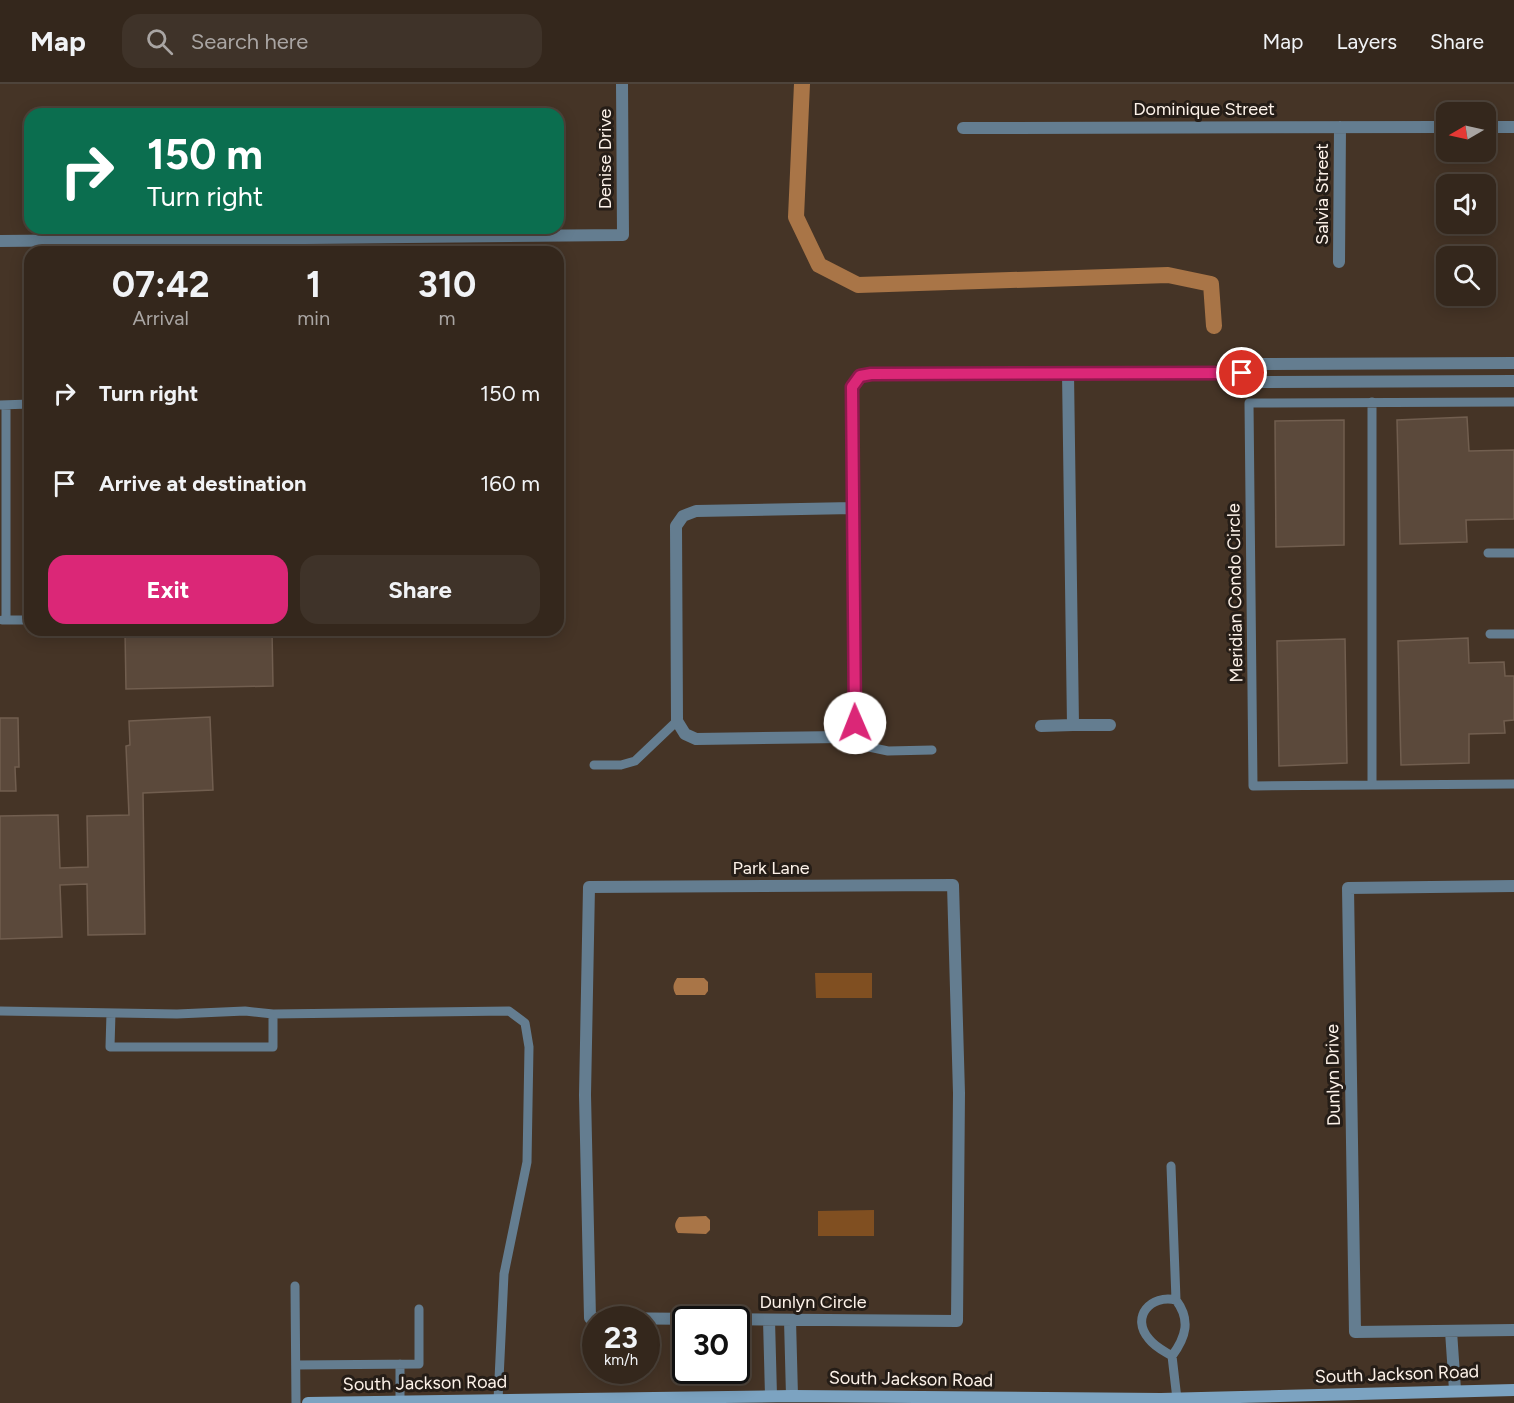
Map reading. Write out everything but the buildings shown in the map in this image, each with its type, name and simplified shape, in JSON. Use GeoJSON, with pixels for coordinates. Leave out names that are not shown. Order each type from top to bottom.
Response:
{"type":"FeatureCollection","features":[{"type":"Feature","properties":{"kind":"main road","name":"South Jackson Road"},"geometry":{"type":"LineString","coordinates":[[308,1403],[736,1400],[792,1395],[957,1400],[1177,1399],[1514,1390]]}},
{"type":"Feature","properties":{"kind":"street","name":"Denise Drive"},"geometry":{"type":"LineString","coordinates":[[0,241],[623,235],[622,84]]}},
{"type":"Feature","properties":{"kind":"street","name":"Salvia Street"},"geometry":{"type":"LineString","coordinates":[[1339,262],[1340,127]]}},
{"type":"Feature","properties":{"kind":"street","name":"Dominique Street"},"geometry":{"type":"LineString","coordinates":[[963,128],[1436,127]]}},
{"type":"Feature","properties":{"kind":"street"},"geometry":{"type":"LineString","coordinates":[[1496,127],[1514,127]]}},
{"type":"Feature","properties":{"kind":"street"},"geometry":{"type":"LineString","coordinates":[[853,508],[696,511],[683,516],[676,526],[677,722],[685,734],[696,740],[842,737],[851,730],[855,723],[852,387],[860,376],[871,374],[1242,373],[1259,364],[1514,363]]}},
{"type":"Feature","properties":{"kind":"street"},"geometry":{"type":"LineString","coordinates":[[1460,364],[1460,381]]}},
{"type":"Feature","properties":{"kind":"street"},"geometry":{"type":"LineString","coordinates":[[1068,373],[1073,725]]}},
{"type":"Feature","properties":{"kind":"street"},"geometry":{"type":"LineString","coordinates":[[1242,373],[1256,381],[1514,381]]}},
{"type":"Feature","properties":{"kind":"street"},"geometry":{"type":"LineString","coordinates":[[1041,726],[1110,725]]}},
{"type":"Feature","properties":{"kind":"street","name":"Park Lane"},"geometry":{"type":"LineString","coordinates":[[589,887],[953,885]]}},
{"type":"Feature","properties":{"kind":"street","name":"Dunlyn Circle"},"geometry":{"type":"LineString","coordinates":[[589,887],[585,1095],[590,1318],[957,1321],[959,1093],[953,885]]}},
{"type":"Feature","properties":{"kind":"street","name":"Dunlyn Drive"},"geometry":{"type":"LineString","coordinates":[[1514,885],[1348,888],[1355,1332],[1514,1330]]}},
{"type":"Feature","properties":{"kind":"street"},"geometry":{"type":"LineString","coordinates":[[769,1320],[771,1396]]}},
{"type":"Feature","properties":{"kind":"street"},"geometry":{"type":"LineString","coordinates":[[790,1320],[792,1395]]}},
{"type":"Feature","properties":{"kind":"street"},"geometry":{"type":"LineString","coordinates":[[1451,1331],[1455,1390]]}},
{"type":"Feature","properties":{"kind":"lane"},"geometry":{"type":"LineString","coordinates":[[1372,402],[1372,785]]}},
{"type":"Feature","properties":{"kind":"lane","name":"Meridian Condo Circle"},"geometry":{"type":"LineString","coordinates":[[1514,402],[1249,403],[1253,786],[1514,784]]}},
{"type":"Feature","properties":{"kind":"lane"},"geometry":{"type":"LineString","coordinates":[[24,404],[3,405],[3,620],[24,620]]}},
{"type":"Feature","properties":{"kind":"lane"},"geometry":{"type":"LineString","coordinates":[[1488,553],[1514,553]]}},
{"type":"Feature","properties":{"kind":"lane"},"geometry":{"type":"LineString","coordinates":[[1490,634],[1514,634]]}},
{"type":"Feature","properties":{"kind":"lane"},"geometry":{"type":"LineString","coordinates":[[594,765],[621,765],[635,761],[677,722]]}},
{"type":"Feature","properties":{"kind":"lane"},"geometry":{"type":"LineString","coordinates":[[851,730],[869,747],[888,751],[932,750]]}},
{"type":"Feature","properties":{"kind":"lane"},"geometry":{"type":"LineString","coordinates":[[0,1011],[177,1014],[245,1011],[273,1014],[509,1011],[525,1023],[529,1047],[527,1162],[504,1275],[498,1400]]}},
{"type":"Feature","properties":{"kind":"lane"},"geometry":{"type":"LineString","coordinates":[[111,1013],[110,1047],[273,1047],[273,1014]]}},
{"type":"Feature","properties":{"kind":"lane"},"geometry":{"type":"LineString","coordinates":[[1170,1166],[1176,1300],[1186,1319],[1186,1330],[1180,1345],[1172,1356],[1177,1399]]}},
{"type":"Feature","properties":{"kind":"lane"},"geometry":{"type":"LineString","coordinates":[[295,1286],[296,1403]]}},
{"type":"Feature","properties":{"kind":"lane"},"geometry":{"type":"LineString","coordinates":[[1172,1356],[1148,1338],[1141,1325],[1141,1314],[1148,1305],[1157,1300],[1167,1298],[1176,1300]]}},
{"type":"Feature","properties":{"kind":"lane"},"geometry":{"type":"LineString","coordinates":[[296,1365],[419,1364],[419,1309]]}},
{"type":"Feature","properties":{"kind":"lane"},"geometry":{"type":"LineString","coordinates":[[400,1364],[400,1401]]}},
{"type":"Feature","properties":{"kind":"shaded area"},"geometry":{"type":"Polygon","coordinates":[[[815,973],[872,973],[872,998],[816,998],[815,973]]]}},
{"type":"Feature","properties":{"kind":"shaded area"},"geometry":{"type":"Polygon","coordinates":[[[677,978],[704,978],[708,982],[708,991],[705,995],[676,995],[674,986],[677,978]]]}},
{"type":"Feature","properties":{"kind":"shaded area"},"geometry":{"type":"Polygon","coordinates":[[[874,1210],[874,1236],[818,1236],[818,1211],[874,1210]]]}},
{"type":"Feature","properties":{"kind":"shaded area"},"geometry":{"type":"Polygon","coordinates":[[[706,1216],[710,1220],[710,1230],[706,1234],[678,1233],[675,1227],[679,1217],[706,1216]]]}},
{"type":"Feature","properties":{"kind":"waterway"},"geometry":{"type":"LineString","coordinates":[[802,84],[796,217],[819,265],[858,285],[1168,275],[1211,284],[1214,326]]}},
{"type":"Feature","properties":{"kind":"route"},"geometry":{"type":"LineString","coordinates":[[855,723],[852,387],[860,376],[871,374],[1242,373]]}}]}
